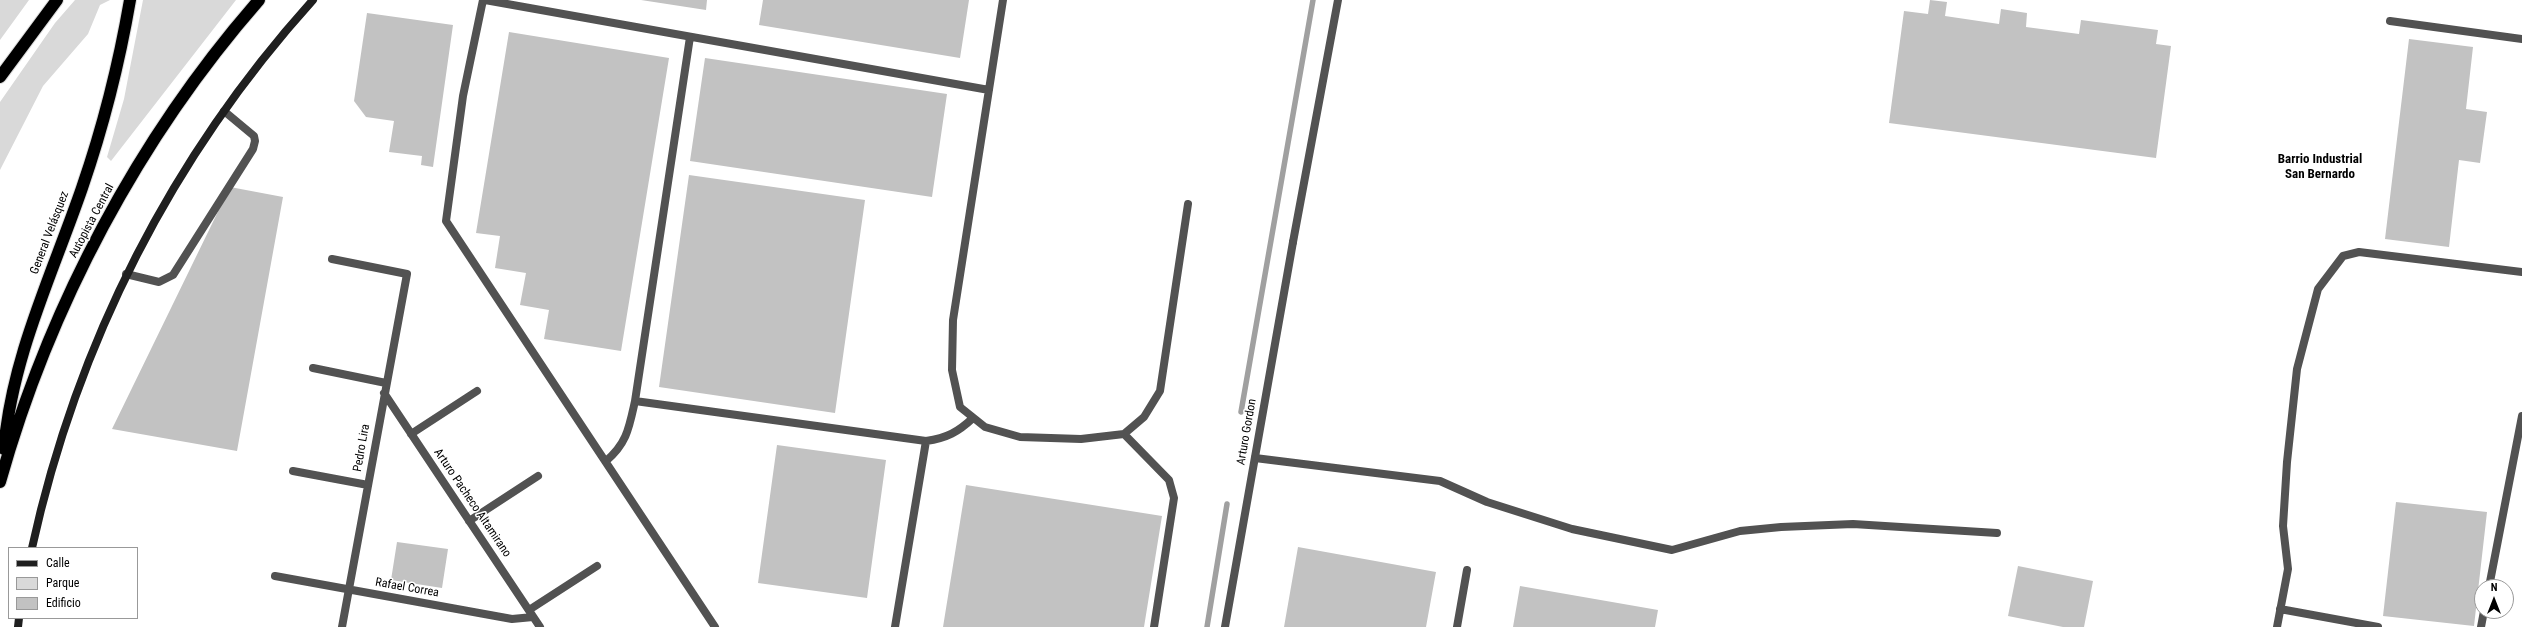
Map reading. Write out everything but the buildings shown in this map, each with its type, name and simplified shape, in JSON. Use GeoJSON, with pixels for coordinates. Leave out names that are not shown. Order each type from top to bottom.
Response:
{"type":"FeatureCollection","features":[{"type":"Feature","properties":{"kind":"highway"},"geometry":{"type":"LineString","coordinates":[[0,78],[57,0]]}},
{"type":"Feature","properties":{"kind":"highway","name":"General Velásquez"},"geometry":{"type":"LineString","coordinates":[[1,479],[8,415],[22,354],[94,150],[117,65],[130,0]]}},
{"type":"Feature","properties":{"kind":"highway","name":"Autopista Central"},"geometry":{"type":"LineString","coordinates":[[1,479],[18,423],[51,338],[111,214],[169,118],[223,44],[259,0]]}},
{"type":"Feature","properties":{"kind":"street"},"geometry":{"type":"LineString","coordinates":[[32,547],[69,411],[88,360],[126,274],[159,213],[224,111],[276,43],[313,0]]}},
{"type":"Feature","properties":{"kind":"street"},"geometry":{"type":"LineString","coordinates":[[715,627],[446,221],[463,96],[484,0],[989,90]]}},
{"type":"Feature","properties":{"kind":"street"},"geometry":{"type":"LineString","coordinates":[[1003,0],[953,320],[952,370],[960,407],[985,427],[1020,437],[1081,439],[1124,434],[1144,417],[1160,391],[1188,204]]}},
{"type":"Feature","properties":{"kind":"street","name":"Arturo Gordon"},"geometry":{"type":"LineString","coordinates":[[1225,627],[1338,0]]}},
{"type":"Feature","properties":{"kind":"street"},"geometry":{"type":"LineString","coordinates":[[2390,21],[2522,39]]}},
{"type":"Feature","properties":{"kind":"street"},"geometry":{"type":"LineString","coordinates":[[606,461],[619,450],[627,434],[635,401],[690,37]]}},
{"type":"Feature","properties":{"kind":"street"},"geometry":{"type":"LineString","coordinates":[[126,274],[159,282],[173,275],[253,149],[254,136],[224,111]]}},
{"type":"Feature","properties":{"kind":"street"},"geometry":{"type":"LineString","coordinates":[[2277,627],[2288,569],[2283,526],[2287,462],[2297,369],[2318,288],[2343,256],[2358,252],[2522,272]]}},
{"type":"Feature","properties":{"kind":"street","name":"Pedro Lira"},"geometry":{"type":"LineString","coordinates":[[332,259],[407,274],[342,627]]}},
{"type":"Feature","properties":{"kind":"street"},"geometry":{"type":"LineString","coordinates":[[313,368],[386,383]]}},
{"type":"Feature","properties":{"kind":"street"},"geometry":{"type":"LineString","coordinates":[[411,434],[477,391]]}},
{"type":"Feature","properties":{"kind":"street","name":"Arturo Pacheco Altamirano"},"geometry":{"type":"LineString","coordinates":[[384,393],[540,627]]}},
{"type":"Feature","properties":{"kind":"street"},"geometry":{"type":"LineString","coordinates":[[635,401],[926,441],[946,438],[960,431],[973,418]]}},
{"type":"Feature","properties":{"kind":"street"},"geometry":{"type":"LineString","coordinates":[[2491,579],[2522,416]]}},
{"type":"Feature","properties":{"kind":"street"},"geometry":{"type":"LineString","coordinates":[[1124,434],[1169,480],[1173,489],[1174,498],[1154,627]]}},
{"type":"Feature","properties":{"kind":"street"},"geometry":{"type":"LineString","coordinates":[[895,627],[926,441]]}},
{"type":"Feature","properties":{"kind":"street"},"geometry":{"type":"LineString","coordinates":[[1255,458],[1440,481],[1487,502],[1572,529],[1672,550],[1740,531],[1781,527],[1853,524],[1996,533]]}},
{"type":"Feature","properties":{"kind":"street"},"geometry":{"type":"LineString","coordinates":[[293,471],[368,485]]}},
{"type":"Feature","properties":{"kind":"street"},"geometry":{"type":"LineString","coordinates":[[469,521],[538,476]]}},
{"type":"Feature","properties":{"kind":"street"},"geometry":{"type":"LineString","coordinates":[[531,613],[597,566]]}},
{"type":"Feature","properties":{"kind":"street"},"geometry":{"type":"LineString","coordinates":[[1457,627],[1467,570]]}},
{"type":"Feature","properties":{"kind":"street","name":"Rafael Correa"},"geometry":{"type":"LineString","coordinates":[[276,576],[512,619],[531,613]]}},
{"type":"Feature","properties":{"kind":"street"},"geometry":{"type":"LineString","coordinates":[[2280,608],[2378,627]]}},
{"type":"Feature","properties":{"kind":"green space"},"geometry":{"type":"Polygon","coordinates":[[[0,0],[29,0],[0,40],[0,0]]]}},
{"type":"Feature","properties":{"kind":"green space"},"geometry":{"type":"Polygon","coordinates":[[[75,0],[110,0],[100,5],[88,34],[43,86],[0,170],[0,102],[55,23],[75,0]]]}},
{"type":"Feature","properties":{"kind":"green space"},"geometry":{"type":"Polygon","coordinates":[[[143,0],[236,0],[111,161],[107,157],[124,99],[143,0]]]}},
{"type":"Feature","properties":{"kind":"waterway"},"geometry":{"type":"LineString","coordinates":[[1241,412],[1313,0]]}},
{"type":"Feature","properties":{"kind":"waterway"},"geometry":{"type":"LineString","coordinates":[[1207,627],[1227,504]]}},
{"type":"Feature","properties":{"kind":"district","name":"Barrio Industrial San Bernardo"},"geometry":{"type":"Point","coordinates":[2320,168]}}]}
